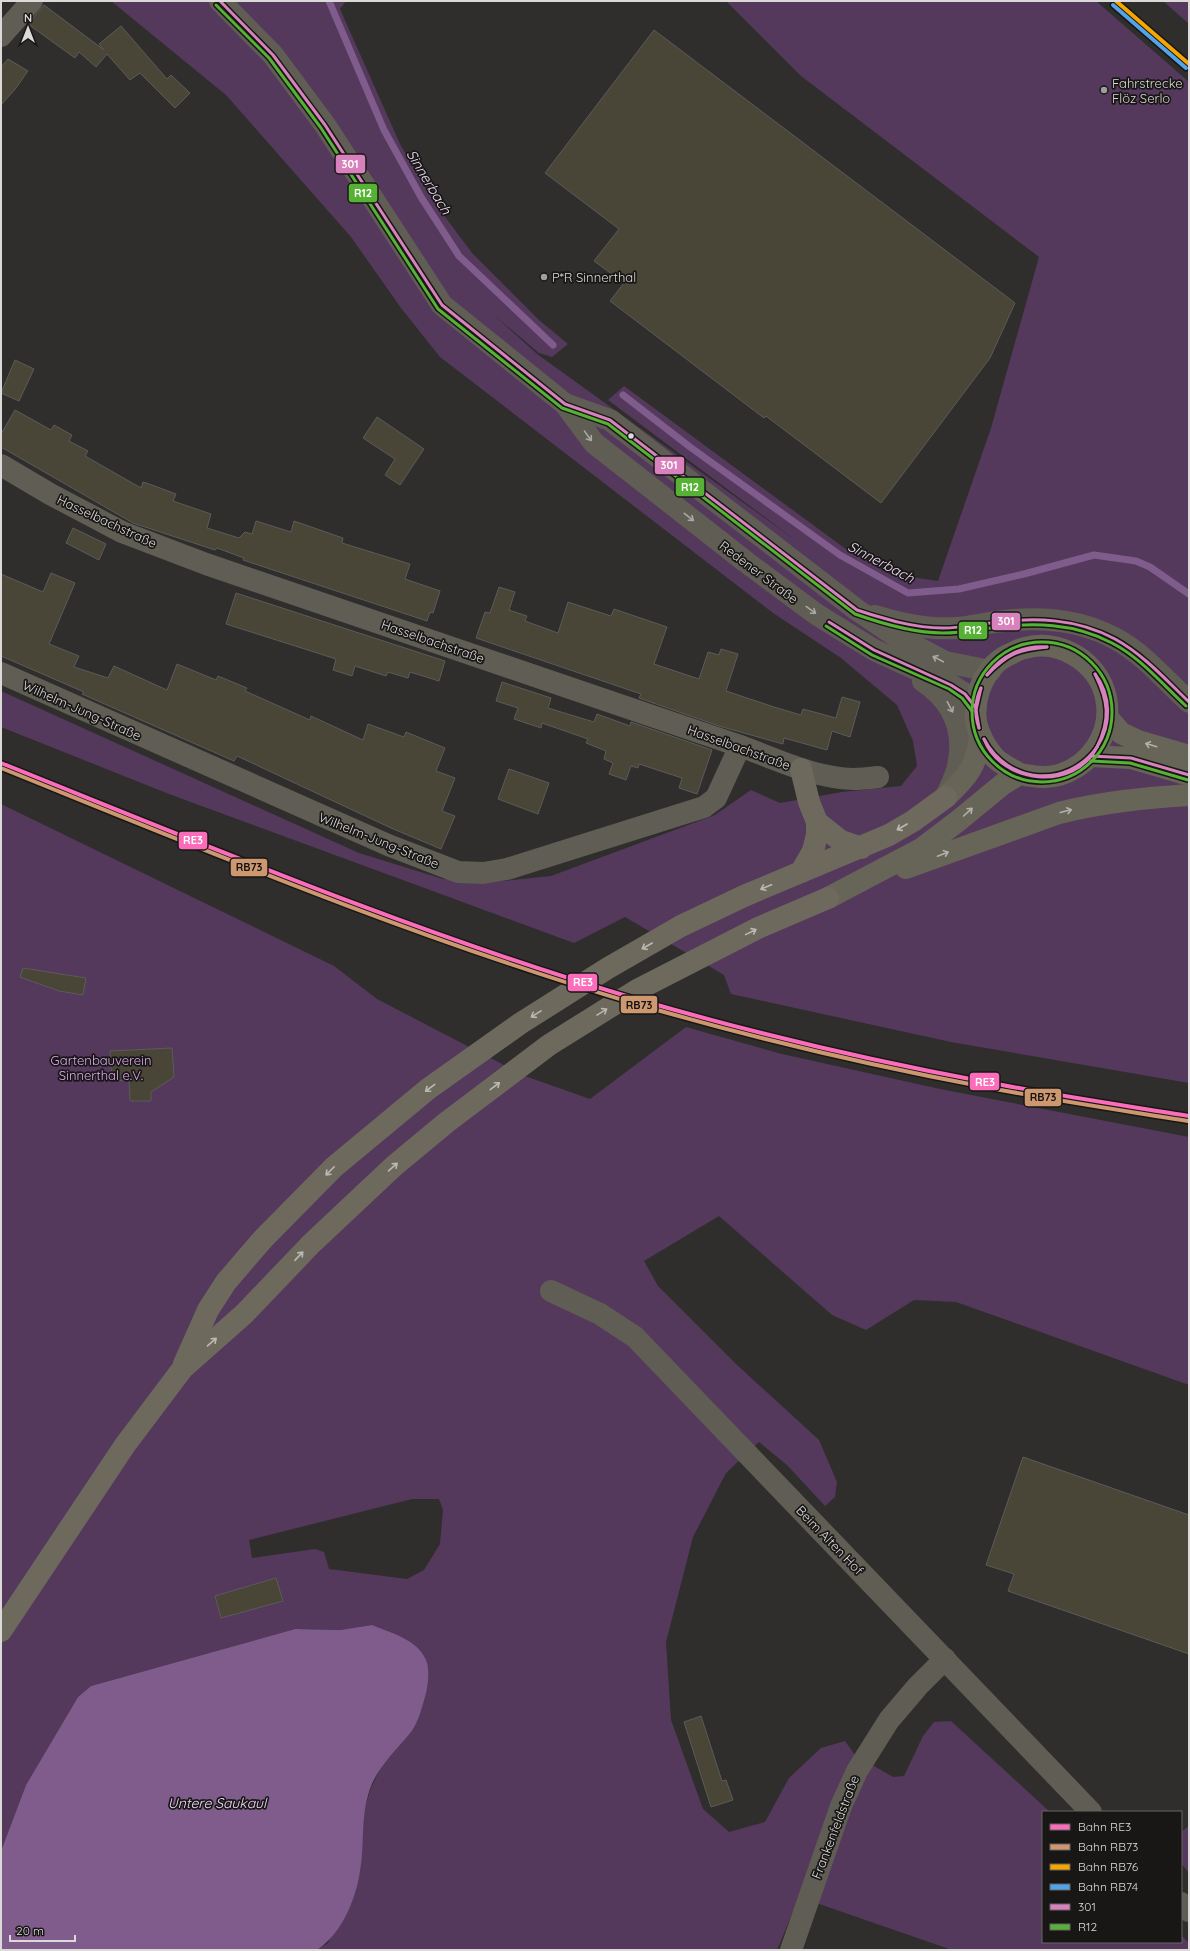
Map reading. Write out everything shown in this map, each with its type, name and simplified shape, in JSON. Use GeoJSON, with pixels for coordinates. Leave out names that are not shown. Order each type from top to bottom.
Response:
{"type":"FeatureCollection","features":[{"type":"Feature","properties":{"kind":"highway"},"geometry":{"type":"LineString","coordinates":[[800,769],[809,802],[817,822],[817,835],[813,851],[802,872]]}},
{"type":"Feature","properties":{"kind":"highway"},"geometry":{"type":"LineString","coordinates":[[183,1368],[208,1310],[226,1282],[263,1239],[334,1167],[428,1089],[521,1023],[608,968],[681,926],[744,896],[889,835],[913,821],[946,797]]}},
{"type":"Feature","properties":{"kind":"highway"},"geometry":{"type":"LineString","coordinates":[[817,822],[840,842],[861,848]]}},
{"type":"Feature","properties":{"kind":"highway"},"geometry":{"type":"LineString","coordinates":[[1,1632],[126,1445],[183,1368],[244,1314],[311,1244],[394,1166],[447,1122],[549,1045],[637,990],[751,932],[828,898]]}},
{"type":"Feature","properties":{"kind":"main road","name":"Redener Straße"},"geometry":{"type":"LineString","coordinates":[[220,1],[273,55],[325,125],[442,304],[565,404],[594,443],[765,576],[816,614],[874,650],[913,666],[965,694],[976,708]]}},
{"type":"Feature","properties":{"kind":"main road","name":"Redener Straße"},"geometry":{"type":"LineString","coordinates":[[565,404],[610,420],[857,610],[894,635],[945,662],[990,671]]}},
{"type":"Feature","properties":{"kind":"main road"},"geometry":{"type":"LineString","coordinates":[[857,610],[892,621],[941,628],[956,628],[997,622],[1040,619],[1058,619],[1073,622],[1115,639],[1145,658],[1189,702]]}},
{"type":"Feature","properties":{"kind":"main road"},"geometry":{"type":"LineString","coordinates":[[946,797],[961,783],[975,762],[979,749],[980,735],[976,708],[982,682],[990,671],[1005,656],[1025,648],[1046,646],[1066,651],[1085,662],[1098,678],[1106,697],[1108,718],[1102,738],[1090,756],[1076,768],[1058,776],[1039,777],[1020,774],[995,759],[980,735]]}},
{"type":"Feature","properties":{"kind":"main road"},"geometry":{"type":"LineString","coordinates":[[874,650],[935,689],[946,700],[952,711],[960,738],[960,752],[958,766],[946,797]]}},
{"type":"Feature","properties":{"kind":"main road"},"geometry":{"type":"LineString","coordinates":[[1108,718],[1121,732],[1138,741],[1189,756]]}},
{"type":"Feature","properties":{"kind":"main road"},"geometry":{"type":"LineString","coordinates":[[1090,756],[1130,758],[1189,775]]}},
{"type":"Feature","properties":{"kind":"main road"},"geometry":{"type":"LineString","coordinates":[[828,898],[921,849],[958,821],[1002,784],[1020,774]]}},
{"type":"Feature","properties":{"kind":"main road"},"geometry":{"type":"LineString","coordinates":[[828,898],[1059,813],[1119,801],[1189,795]]}},
{"type":"Feature","properties":{"kind":"street"},"geometry":{"type":"LineString","coordinates":[[1,36],[32,1]]}},
{"type":"Feature","properties":{"kind":"street","name":"Hasselbachstraße"},"geometry":{"type":"LineString","coordinates":[[1,465],[50,494],[122,532],[206,564],[740,746],[800,769],[841,778],[854,779],[878,777]]}},
{"type":"Feature","properties":{"kind":"street","name":"Wilhelm-Jung-Straße"},"geometry":{"type":"LineString","coordinates":[[1,673],[388,846],[458,872],[483,873],[507,869],[704,808],[716,798],[740,746]]}},
{"type":"Feature","properties":{"kind":"street","name":"Beim Alten Hof"},"geometry":{"type":"LineString","coordinates":[[551,1291],[600,1314],[635,1337],[1090,1811]]}},
{"type":"Feature","properties":{"kind":"street","name":"Frankenfeldstraße"},"geometry":{"type":"LineString","coordinates":[[791,1950],[841,1806],[857,1771],[888,1720],[918,1686],[945,1659]]}},
{"type":"Feature","properties":{"kind":"green space"},"geometry":{"type":"Polygon","coordinates":[[[111,1],[346,1],[340,9],[400,144],[434,202],[472,253],[539,320],[568,344],[552,357],[539,353],[494,315],[537,354],[798,542],[608,400],[624,386],[843,547],[889,574],[938,581],[991,428],[1039,257],[801,76],[726,1],[1096,1],[1189,82],[1189,1083],[951,1042],[731,994],[724,975],[625,917],[574,943],[169,794],[1,727],[1,691],[359,853],[443,879],[502,881],[551,876],[715,815],[751,790],[780,803],[842,792],[901,786],[917,766],[913,741],[897,705],[841,658],[773,613],[440,357],[401,308],[351,237],[226,95],[111,1]]]}},
{"type":"Feature","properties":{"kind":"green space"},"geometry":{"type":"Polygon","coordinates":[[[1163,1],[1189,1],[1189,24],[1163,1]]]}},
{"type":"Feature","properties":{"kind":"green space","name":"Gartenbauverein Sinnerthal e.V."},"geometry":{"type":"Polygon","coordinates":[[[1,804],[334,966],[377,999],[525,1076],[590,1099],[686,1027],[782,1054],[940,1089],[1189,1137],[1189,1385],[956,1302],[914,1300],[866,1330],[832,1315],[719,1216],[644,1261],[658,1286],[736,1364],[819,1440],[837,1482],[835,1497],[825,1506],[787,1465],[759,1442],[726,1473],[693,1537],[666,1642],[671,1720],[703,1809],[729,1832],[765,1822],[789,1778],[821,1748],[845,1741],[855,1755],[893,1777],[904,1776],[923,1736],[934,1722],[951,1721],[1049,1811],[1042,1811],[1042,1943],[1182,1943],[1182,1936],[1189,1943],[1189,1950],[952,1950],[799,1897],[777,1950],[317,1950],[328,1943],[360,1873],[363,1814],[371,1788],[382,1765],[411,1732],[372,1625],[340,1630],[295,1629],[91,1686],[78,1697],[26,1785],[1,1851],[1,804]],[[412,1499],[249,1540],[252,1558],[315,1549],[324,1552],[329,1569],[407,1579],[424,1570],[440,1544],[443,1510],[439,1499],[412,1499]]]}},
{"type":"Feature","properties":{"kind":"green space"},"geometry":{"type":"Polygon","coordinates":[[[1189,1826],[1189,1873],[1182,1864],[1182,1831],[1189,1826]]]}},
{"type":"Feature","properties":{"kind":"water","name":"Untere Saukaul"},"geometry":{"type":"Polygon","coordinates":[[[372,1625],[403,1638],[422,1653],[426,1660],[428,1672],[426,1693],[414,1728],[388,1759],[373,1781],[365,1810],[360,1872],[355,1894],[346,1916],[334,1935],[326,1943],[317,1950],[1,1950],[1,1851],[26,1785],[78,1697],[91,1686],[295,1629],[340,1630],[372,1625]]]}},
{"type":"Feature","properties":{"kind":"building"},"geometry":{"type":"Polygon","coordinates":[[[44,5],[104,50],[99,44],[121,26],[167,79],[171,75],[190,93],[175,108],[140,73],[130,80],[107,54],[96,67],[79,52],[75,58],[28,24],[44,5]]]}},
{"type":"Feature","properties":{"kind":"building"},"geometry":{"type":"Polygon","coordinates":[[[654,30],[1015,303],[990,358],[881,503],[766,416],[764,418],[610,301],[624,283],[594,261],[619,229],[545,173],[654,30]]]}},
{"type":"Feature","properties":{"kind":"building"},"geometry":{"type":"Polygon","coordinates":[[[8,59],[28,71],[1,105],[1,67],[8,59]]]}},
{"type":"Feature","properties":{"kind":"building"},"geometry":{"type":"Polygon","coordinates":[[[15,360],[34,369],[19,401],[1,393],[15,360]]]}},
{"type":"Feature","properties":{"kind":"building"},"geometry":{"type":"Polygon","coordinates":[[[15,410],[51,430],[54,425],[72,435],[69,441],[88,451],[85,456],[141,488],[143,482],[152,485],[176,494],[173,501],[211,514],[207,528],[239,538],[245,532],[252,534],[256,521],[291,532],[294,521],[343,538],[342,543],[410,564],[405,579],[440,591],[433,613],[430,612],[427,621],[243,560],[244,558],[217,548],[215,550],[133,523],[1,447],[1,434],[15,410]]]}},
{"type":"Feature","properties":{"kind":"building"},"geometry":{"type":"Polygon","coordinates":[[[377,417],[424,449],[400,485],[385,475],[395,459],[363,438],[377,417]]]}},
{"type":"Feature","properties":{"kind":"building"},"geometry":{"type":"Polygon","coordinates":[[[73,528],[106,544],[99,560],[66,543],[73,528]]]}},
{"type":"Feature","properties":{"kind":"building"},"geometry":{"type":"Polygon","coordinates":[[[51,573],[75,583],[49,644],[79,656],[74,667],[108,678],[114,666],[167,690],[177,664],[216,680],[218,676],[247,688],[245,691],[310,720],[311,716],[363,740],[368,724],[404,737],[406,732],[445,748],[436,771],[455,778],[442,811],[455,816],[441,849],[391,828],[237,756],[234,761],[82,694],[84,692],[1,656],[1,574],[43,592],[51,573]]]}},
{"type":"Feature","properties":{"kind":"building"},"geometry":{"type":"Polygon","coordinates":[[[499,587],[515,592],[509,610],[527,616],[525,621],[558,633],[568,602],[611,616],[614,609],[667,627],[654,664],[699,679],[708,652],[719,655],[721,649],[738,654],[726,691],[774,707],[801,715],[803,709],[836,718],[842,697],[860,702],[850,737],[832,731],[827,750],[784,738],[783,744],[719,726],[639,698],[641,694],[476,638],[485,612],[490,613],[499,587]]]}},
{"type":"Feature","properties":{"kind":"building"},"geometry":{"type":"Polygon","coordinates":[[[236,593],[445,661],[439,681],[410,672],[408,678],[388,672],[386,676],[355,666],[352,676],[333,670],[336,659],[226,624],[236,593]]]}},
{"type":"Feature","properties":{"kind":"building"},"geometry":{"type":"Polygon","coordinates":[[[502,682],[551,698],[548,708],[594,722],[597,714],[630,726],[631,722],[712,750],[697,794],[679,788],[682,778],[639,764],[638,768],[631,766],[626,780],[609,774],[613,763],[604,759],[606,751],[586,743],[588,739],[542,723],[541,728],[514,719],[518,708],[496,701],[502,682]]]}},
{"type":"Feature","properties":{"kind":"building"},"geometry":{"type":"Polygon","coordinates":[[[509,769],[549,783],[538,814],[498,799],[509,769]]]}},
{"type":"Feature","properties":{"kind":"building"},"geometry":{"type":"Polygon","coordinates":[[[23,968],[86,978],[83,995],[59,991],[20,977],[23,968]]]}},
{"type":"Feature","properties":{"kind":"building"},"geometry":{"type":"Polygon","coordinates":[[[172,1048],[174,1077],[151,1092],[151,1101],[130,1101],[129,1080],[112,1081],[110,1051],[172,1048]]]}},
{"type":"Feature","properties":{"kind":"building"},"geometry":{"type":"Polygon","coordinates":[[[1023,1457],[1189,1515],[1189,1654],[1008,1591],[1014,1574],[986,1565],[1023,1457]]]}},
{"type":"Feature","properties":{"kind":"building"},"geometry":{"type":"Polygon","coordinates":[[[276,1578],[283,1601],[221,1618],[215,1596],[276,1578]]]}},
{"type":"Feature","properties":{"kind":"building"},"geometry":{"type":"Polygon","coordinates":[[[701,1716],[722,1781],[726,1780],[733,1800],[711,1807],[684,1722],[701,1716]]]}},
{"type":"Feature","properties":{"kind":"waterway","name":"Sinnerbach"},"geometry":{"type":"LineString","coordinates":[[329,1],[384,130],[421,197],[459,256],[553,345]]}},
{"type":"Feature","properties":{"kind":"waterway","name":"Sinnerbach"},"geometry":{"type":"LineString","coordinates":[[623,395],[690,447],[840,555],[908,593],[959,589],[1024,574],[1094,555],[1136,561],[1150,567],[1189,594]]}},
{"type":"Feature","properties":{"kind":"rail line","name":"RB76"},"geometry":{"type":"LineString","coordinates":[[1116,1],[1189,64]]}},
{"type":"Feature","properties":{"kind":"rail line","name":"RB74"},"geometry":{"type":"LineString","coordinates":[[1113,5],[1186,68]]}},
{"type":"Feature","properties":{"kind":"rail line","name":"RE3"},"geometry":{"type":"LineString","coordinates":[[1,763],[393,918],[552,973],[633,998],[764,1034],[897,1064],[1036,1091],[1189,1116]]}},
{"type":"Feature","properties":{"kind":"rail line","name":"RB73"},"geometry":{"type":"LineString","coordinates":[[1,768],[235,862],[393,923],[552,978],[633,1003],[764,1039],[897,1069],[1035,1096],[1188,1121]]}},
{"type":"Feature","properties":{"kind":"transit line","name":"301"},"geometry":{"type":"LineString","coordinates":[[220,1],[273,55],[325,125],[442,305],[565,404],[610,420],[857,610],[878,617],[932,628],[955,628],[1023,620],[1054,621],[1085,627],[1115,639],[1136,652],[1189,702]]}},
{"type":"Feature","properties":{"kind":"transit line","name":"R12"},"geometry":{"type":"LineString","coordinates":[[216,5],[269,58],[321,128],[438,309],[562,408],[608,424],[855,614],[898,627],[932,633],[1022,625],[1053,626],[1083,631],[1098,636],[1123,649],[1151,672],[1186,706]]}},
{"type":"Feature","properties":{"kind":"transit line","name":"301"},"geometry":{"type":"LineString","coordinates":[[829,622],[874,650],[951,685],[965,694],[976,708]]}},
{"type":"Feature","properties":{"kind":"transit line","name":"R12"},"geometry":{"type":"LineString","coordinates":[[826,626],[872,655],[949,689],[962,698],[972,711]]}},
{"type":"Feature","properties":{"kind":"transit line","name":"R12"},"geometry":{"type":"LineString","coordinates":[[1049,642],[1069,647],[1081,653],[1092,662],[1101,673],[1107,685],[1111,698],[1112,712],[1111,726],[1107,739],[1101,751],[1092,762],[1081,771],[1069,777],[1056,781],[1035,782],[1015,777],[1003,771],[992,762],[983,751],[973,726],[972,705],[977,685],[983,673],[992,662],[1003,653],[1028,643],[1049,642]]}},
{"type":"Feature","properties":{"kind":"transit line","name":"301"},"geometry":{"type":"LineString","coordinates":[[987,675],[999,662],[1013,653],[1029,648],[1047,647]]}},
{"type":"Feature","properties":{"kind":"transit line","name":"301"},"geometry":{"type":"LineString","coordinates":[[987,675],[1001,662],[1014,654],[1047,647]]}},
{"type":"Feature","properties":{"kind":"transit line","name":"301"},"geometry":{"type":"LineString","coordinates":[[1095,674],[1104,691],[1108,710],[1105,729],[1097,747]]}},
{"type":"Feature","properties":{"kind":"transit line","name":"301"},"geometry":{"type":"LineString","coordinates":[[1095,674],[1103,692],[1106,710],[1104,727],[1097,747]]}},
{"type":"Feature","properties":{"kind":"transit line","name":"301"},"geometry":{"type":"LineString","coordinates":[[979,728],[976,718],[976,708],[977,697],[981,688]]}},
{"type":"Feature","properties":{"kind":"transit line","name":"301"},"geometry":{"type":"LineString","coordinates":[[979,728],[976,710],[981,688]]}},
{"type":"Feature","properties":{"kind":"transit line","name":"301"},"geometry":{"type":"LineString","coordinates":[[984,739],[995,754],[1008,765],[1022,772],[1038,776],[1054,775],[1070,770],[1085,761],[1097,747]]}},
{"type":"Feature","properties":{"kind":"transit line","name":"301"},"geometry":{"type":"LineString","coordinates":[[984,739],[993,754],[1006,766],[1021,773],[1038,777],[1056,776],[1072,771],[1086,761],[1097,747]]}},
{"type":"Feature","properties":{"kind":"transit line","name":"301"},"geometry":{"type":"LineString","coordinates":[[1091,756],[1131,758],[1189,775]]}},
{"type":"Feature","properties":{"kind":"transit line","name":"R12"},"geometry":{"type":"LineString","coordinates":[[1091,761],[1130,763],[1188,780]]}},
{"type":"Feature","properties":{"kind":"place","name":"Fahrstrecke Flöz Serlo"},"geometry":{"type":"Point","coordinates":[1104,90]}},
{"type":"Feature","properties":{"kind":"place","name":"P*R Sinnerthal"},"geometry":{"type":"Point","coordinates":[544,277]}}]}
